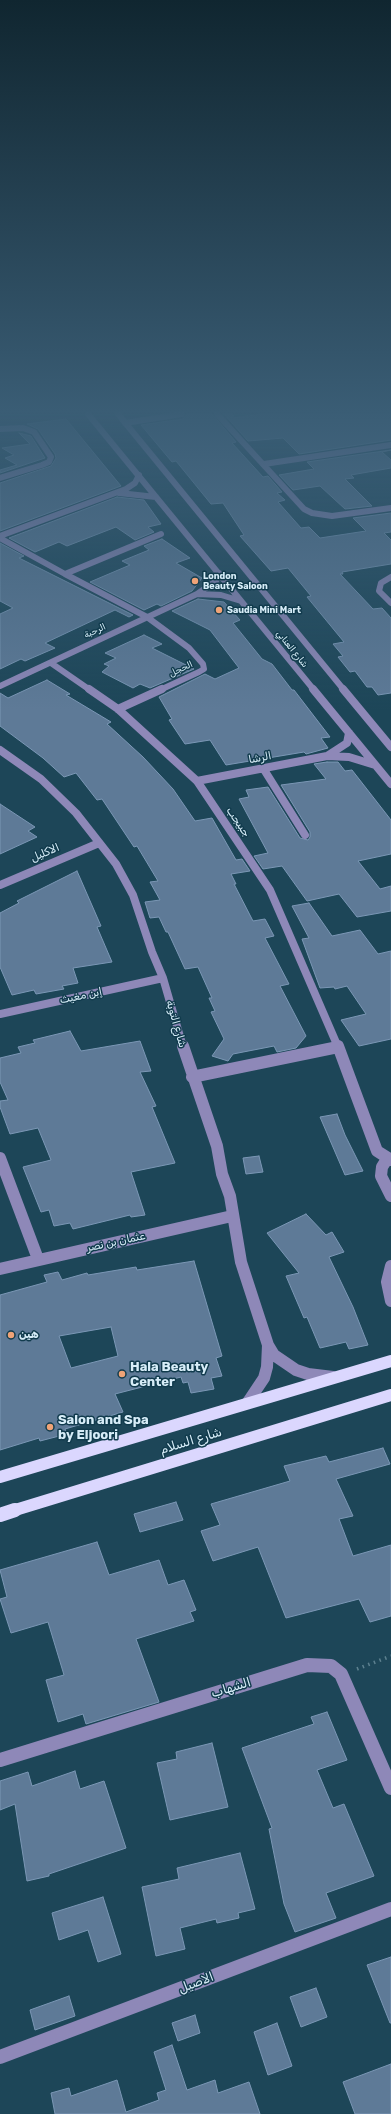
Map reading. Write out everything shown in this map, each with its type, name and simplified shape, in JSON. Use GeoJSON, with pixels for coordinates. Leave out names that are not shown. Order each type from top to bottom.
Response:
{"type":"FeatureCollection","features":[{"type":"Feature","properties":{"kind":"main road","name":"شارع السلام"},"geometry":{"type":"LineString","coordinates":[[0,1477],[248,1402],[391,1361]]}},
{"type":"Feature","properties":{"kind":"main road","name":"شارع السلام"},"geometry":{"type":"LineString","coordinates":[[0,1515],[391,1395]]}},
{"type":"Feature","properties":{"kind":"street"},"geometry":{"type":"LineString","coordinates":[[0,537],[65,513]]}},
{"type":"Feature","properties":{"kind":"street","name":"شارع العنابي"},"geometry":{"type":"LineString","coordinates":[[169,513],[391,784]]}},
{"type":"Feature","properties":{"kind":"street","name":"شارع العنابي"},"geometry":{"type":"LineString","coordinates":[[199,513],[391,746]]}},
{"type":"Feature","properties":{"kind":"street"},"geometry":{"type":"LineString","coordinates":[[311,513],[342,516],[362,513]]}},
{"type":"Feature","properties":{"kind":"street"},"geometry":{"type":"LineString","coordinates":[[65,574],[161,534]]}},
{"type":"Feature","properties":{"kind":"street"},"geometry":{"type":"LineString","coordinates":[[0,537],[65,574],[148,617]]}},
{"type":"Feature","properties":{"kind":"street","name":"الرحبة"},"geometry":{"type":"LineString","coordinates":[[0,686],[197,594],[216,581],[219,573]]}},
{"type":"Feature","properties":{"kind":"street"},"geometry":{"type":"LineString","coordinates":[[391,577],[380,583],[379,591],[391,603]]}},
{"type":"Feature","properties":{"kind":"street","name":"الرحبة"},"geometry":{"type":"LineString","coordinates":[[197,594],[221,595],[241,601]]}},
{"type":"Feature","properties":{"kind":"street","name":"الحجل"},"geometry":{"type":"LineString","coordinates":[[118,708],[204,669],[203,664],[189,648],[148,617]]}},
{"type":"Feature","properties":{"kind":"street","name":"جبيجب"},"geometry":{"type":"LineString","coordinates":[[51,662],[118,708],[197,781],[270,890],[338,1047],[372,1140],[377,1150],[389,1159]]}},
{"type":"Feature","properties":{"kind":"street","name":"الرشا"},"geometry":{"type":"LineString","coordinates":[[327,756],[347,742],[349,733]]}},
{"type":"Feature","properties":{"kind":"street","name":"شارع التوبة"},"geometry":{"type":"LineString","coordinates":[[0,750],[55,791],[76,813],[116,864],[133,895],[152,952],[163,978],[192,1077],[217,1146],[222,1174],[230,1196],[232,1216],[240,1246],[241,1262],[268,1345],[274,1354],[296,1370],[308,1374],[334,1377]]}},
{"type":"Feature","properties":{"kind":"street","name":"الرشا"},"geometry":{"type":"LineString","coordinates":[[197,781],[327,756],[349,757],[376,765]]}},
{"type":"Feature","properties":{"kind":"street"},"geometry":{"type":"LineString","coordinates":[[263,768],[305,835]]}},
{"type":"Feature","properties":{"kind":"street","name":"الاكليل"},"geometry":{"type":"LineString","coordinates":[[2,882],[100,843]]}},
{"type":"Feature","properties":{"kind":"street","name":"إبن مغيث"},"geometry":{"type":"LineString","coordinates":[[0,1014],[163,978]]}},
{"type":"Feature","properties":{"kind":"street"},"geometry":{"type":"LineString","coordinates":[[192,1077],[338,1047]]}},
{"type":"Feature","properties":{"kind":"street"},"geometry":{"type":"LineString","coordinates":[[0,1158],[38,1259]]}},
{"type":"Feature","properties":{"kind":"street"},"geometry":{"type":"LineString","coordinates":[[389,1159],[382,1167],[381,1176],[391,1196]]}},
{"type":"Feature","properties":{"kind":"street","name":"عثمان بن نصر"},"geometry":{"type":"LineString","coordinates":[[0,1269],[38,1259],[232,1216]]}},
{"type":"Feature","properties":{"kind":"street"},"geometry":{"type":"LineString","coordinates":[[391,1266],[387,1282],[391,1301]]}},
{"type":"Feature","properties":{"kind":"street","name":"شارع التوبة"},"geometry":{"type":"LineString","coordinates":[[248,1402],[264,1378],[267,1367],[268,1345]]}},
{"type":"Feature","properties":{"kind":"street","name":"الشهاب"},"geometry":{"type":"LineString","coordinates":[[0,1760],[307,1665],[331,1666],[341,1674]]}},
{"type":"Feature","properties":{"kind":"street"},"geometry":{"type":"LineString","coordinates":[[341,1674],[391,1788]]}},
{"type":"Feature","properties":{"kind":"street","name":"الاصيل"},"geometry":{"type":"LineString","coordinates":[[0,2057],[391,1909]]}},
{"type":"Feature","properties":{"kind":"path"},"geometry":{"type":"LineString","coordinates":[[341,1674],[391,1656]]}},
{"type":"Feature","properties":{"kind":"building"},"geometry":{"type":"Polygon","coordinates":[[[0,513],[49,513],[0,531],[0,513]]]}},
{"type":"Feature","properties":{"kind":"building"},"geometry":{"type":"Polygon","coordinates":[[[76,513],[153,513],[161,524],[148,527],[154,532],[135,540],[116,527],[67,546],[59,542],[35,552],[9,538],[76,513]]]}},
{"type":"Feature","properties":{"kind":"building"},"geometry":{"type":"Polygon","coordinates":[[[229,513],[287,513],[301,528],[309,527],[320,538],[366,531],[353,518],[391,513],[391,532],[384,533],[391,540],[391,564],[342,572],[343,574],[340,574],[373,609],[382,608],[391,618],[391,693],[378,695],[372,687],[367,687],[355,671],[350,672],[338,657],[343,656],[333,644],[344,642],[307,597],[311,596],[288,568],[271,571],[240,536],[244,535],[229,513]]]}},
{"type":"Feature","properties":{"kind":"building"},"geometry":{"type":"Polygon","coordinates":[[[162,539],[190,558],[176,563],[202,578],[192,591],[161,606],[157,604],[144,610],[90,582],[130,565],[122,561],[149,550],[144,546],[162,539]]]}},
{"type":"Feature","properties":{"kind":"building"},"geometry":{"type":"Polygon","coordinates":[[[0,543],[24,556],[19,558],[133,615],[129,617],[115,610],[45,643],[55,648],[25,661],[21,659],[0,669],[0,614],[13,608],[0,601],[0,543]]]}},
{"type":"Feature","properties":{"kind":"building"},"geometry":{"type":"Polygon","coordinates":[[[198,599],[224,602],[240,620],[233,623],[262,659],[272,664],[330,737],[321,738],[328,748],[306,754],[304,752],[226,765],[210,740],[185,744],[169,720],[172,719],[159,697],[205,674],[215,679],[239,668],[210,630],[172,611],[198,599]]]}},
{"type":"Feature","properties":{"kind":"building"},"geometry":{"type":"Polygon","coordinates":[[[144,635],[162,644],[152,648],[194,669],[150,688],[140,684],[133,688],[102,672],[109,666],[104,664],[116,658],[105,653],[144,635]]]}},
{"type":"Feature","properties":{"kind":"building"},"geometry":{"type":"Polygon","coordinates":[[[47,680],[70,694],[66,695],[111,722],[107,724],[143,757],[173,789],[195,821],[212,818],[236,860],[242,859],[250,871],[231,874],[236,884],[234,884],[253,921],[265,919],[274,936],[265,938],[289,984],[280,986],[306,1036],[296,1048],[277,1052],[274,1046],[233,1054],[228,1061],[212,1056],[224,1039],[211,1012],[215,1011],[209,998],[212,998],[198,967],[185,969],[168,932],[166,932],[159,917],[150,918],[145,902],[160,900],[150,882],[158,881],[137,846],[134,847],[102,799],[97,800],[76,773],[64,777],[43,758],[0,726],[0,693],[8,698],[47,680]]]}},
{"type":"Feature","properties":{"kind":"building"},"geometry":{"type":"Polygon","coordinates":[[[338,762],[345,771],[352,770],[391,820],[391,854],[358,861],[380,889],[391,886],[391,911],[357,917],[339,894],[307,901],[282,866],[263,869],[254,856],[268,853],[239,799],[249,797],[246,790],[268,787],[300,838],[308,840],[310,837],[310,832],[281,785],[326,779],[314,764],[338,762]]]}},
{"type":"Feature","properties":{"kind":"building"},"geometry":{"type":"Polygon","coordinates":[[[0,804],[35,827],[28,831],[37,837],[0,854],[0,804]]]}},
{"type":"Feature","properties":{"kind":"building"},"geometry":{"type":"Polygon","coordinates":[[[77,871],[101,926],[97,927],[112,962],[73,968],[78,983],[62,986],[64,989],[36,994],[34,990],[12,995],[0,967],[0,913],[19,903],[17,901],[77,871]]]}},
{"type":"Feature","properties":{"kind":"building"},"geometry":{"type":"Polygon","coordinates":[[[309,903],[332,936],[360,930],[378,954],[391,951],[391,1039],[359,1046],[341,1020],[366,1014],[347,986],[335,989],[334,987],[320,988],[302,939],[309,938],[292,906],[309,903]]]}},
{"type":"Feature","properties":{"kind":"building"},"geometry":{"type":"Polygon","coordinates":[[[70,1031],[81,1051],[140,1041],[151,1071],[140,1072],[156,1106],[152,1107],[175,1163],[131,1172],[145,1215],[131,1217],[130,1215],[73,1229],[70,1223],[54,1226],[49,1210],[41,1212],[23,1167],[51,1160],[38,1128],[10,1134],[0,1107],[0,1101],[8,1100],[0,1082],[0,1058],[21,1053],[18,1047],[35,1043],[33,1040],[70,1031]]]}},
{"type":"Feature","properties":{"kind":"building"},"geometry":{"type":"Polygon","coordinates":[[[337,1114],[345,1135],[363,1171],[345,1175],[320,1117],[337,1114]]]}},
{"type":"Feature","properties":{"kind":"building"},"geometry":{"type":"Polygon","coordinates":[[[259,1156],[263,1172],[246,1174],[243,1158],[259,1156]]]}},
{"type":"Feature","properties":{"kind":"building"},"geometry":{"type":"Polygon","coordinates":[[[306,1214],[326,1235],[332,1232],[344,1252],[329,1257],[353,1307],[368,1345],[349,1349],[346,1342],[320,1348],[307,1317],[304,1318],[286,1276],[299,1273],[267,1233],[306,1214]]]}},
{"type":"Feature","properties":{"kind":"building"},"geometry":{"type":"Polygon","coordinates":[[[194,1261],[222,1356],[216,1358],[222,1376],[211,1378],[214,1389],[191,1393],[188,1382],[183,1383],[181,1377],[115,1394],[123,1412],[65,1429],[67,1434],[40,1441],[39,1438],[0,1450],[0,1295],[47,1282],[44,1275],[58,1272],[62,1280],[87,1273],[88,1275],[136,1267],[137,1270],[194,1261]],[[111,1327],[59,1336],[71,1368],[118,1356],[111,1327]]]}},
{"type":"Feature","properties":{"kind":"building"},"geometry":{"type":"Polygon","coordinates":[[[383,1448],[390,1464],[336,1479],[353,1516],[339,1519],[353,1556],[391,1545],[391,1616],[370,1622],[359,1599],[286,1618],[258,1547],[213,1561],[201,1531],[220,1525],[211,1504],[290,1481],[284,1466],[326,1456],[329,1462],[383,1448]]]}},
{"type":"Feature","properties":{"kind":"building"},"geometry":{"type":"Polygon","coordinates":[[[176,1502],[183,1520],[140,1532],[134,1514],[176,1502]]]}},
{"type":"Feature","properties":{"kind":"building"},"geometry":{"type":"Polygon","coordinates":[[[97,1542],[109,1575],[159,1560],[168,1585],[184,1580],[196,1610],[190,1612],[194,1621],[136,1639],[159,1702],[86,1724],[83,1714],[58,1722],[46,1680],[64,1675],[48,1622],[11,1633],[0,1599],[7,1597],[0,1570],[97,1542]]]}},
{"type":"Feature","properties":{"kind":"building"},"geometry":{"type":"Polygon","coordinates":[[[327,1712],[347,1760],[317,1770],[333,1808],[344,1804],[374,1876],[326,1893],[336,1918],[295,1932],[284,1904],[269,1829],[272,1828],[242,1748],[314,1724],[311,1717],[327,1712]]]}},
{"type":"Feature","properties":{"kind":"building"},"geometry":{"type":"Polygon","coordinates":[[[212,1743],[228,1807],[170,1820],[157,1763],[177,1759],[176,1752],[212,1743]]]}},
{"type":"Feature","properties":{"kind":"building"},"geometry":{"type":"Polygon","coordinates":[[[75,1771],[80,1789],[104,1781],[126,1848],[49,1874],[49,1876],[27,1881],[15,1804],[0,1810],[0,1781],[28,1772],[32,1786],[75,1771]]]}},
{"type":"Feature","properties":{"kind":"building"},"geometry":{"type":"Polygon","coordinates":[[[240,1853],[255,1909],[238,1913],[239,1918],[217,1923],[216,1919],[180,1928],[185,1949],[156,1956],[142,1887],[179,1879],[177,1868],[240,1853]]]}},
{"type":"Feature","properties":{"kind":"building"},"geometry":{"type":"Polygon","coordinates":[[[103,1897],[121,1954],[98,1962],[88,1930],[59,1940],[52,1913],[103,1897]]]}},
{"type":"Feature","properties":{"kind":"building"},"geometry":{"type":"Polygon","coordinates":[[[391,1957],[391,2023],[390,2023],[367,1965],[391,1957]]]}},
{"type":"Feature","properties":{"kind":"building"},"geometry":{"type":"Polygon","coordinates":[[[316,1988],[327,2017],[301,2027],[290,1997],[316,1988]]]}},
{"type":"Feature","properties":{"kind":"building"},"geometry":{"type":"Polygon","coordinates":[[[69,1996],[75,2016],[35,2030],[30,2010],[69,1996]]]}},
{"type":"Feature","properties":{"kind":"building"},"geometry":{"type":"Polygon","coordinates":[[[195,2015],[200,2033],[178,2041],[172,2023],[195,2015]]]}},
{"type":"Feature","properties":{"kind":"building"},"geometry":{"type":"Polygon","coordinates":[[[277,2023],[292,2066],[268,2075],[254,2032],[277,2023]]]}},
{"type":"Feature","properties":{"kind":"building"},"geometry":{"type":"Polygon","coordinates":[[[172,2045],[187,2090],[215,2080],[218,2093],[249,2082],[260,2114],[55,2114],[51,2093],[69,2088],[71,2096],[117,2080],[126,2112],[159,2100],[157,2093],[166,2090],[154,2052],[172,2045]]]}},
{"type":"Feature","properties":{"kind":"building"},"geometry":{"type":"Polygon","coordinates":[[[391,2064],[391,2114],[355,2114],[343,2082],[391,2064]]]}},
{"type":"Feature","properties":{"kind":"place","name":"London Beauty Saloon"},"geometry":{"type":"Point","coordinates":[195,581]}},
{"type":"Feature","properties":{"kind":"place","name":"Saudia Mini Mart"},"geometry":{"type":"Point","coordinates":[219,610]}},
{"type":"Feature","properties":{"kind":"place","name":"هين"},"geometry":{"type":"Point","coordinates":[11,1335]}},
{"type":"Feature","properties":{"kind":"place","name":"Hala Beauty Center"},"geometry":{"type":"Point","coordinates":[122,1374]}},
{"type":"Feature","properties":{"kind":"place","name":"Salon and Spa by Eljoori"},"geometry":{"type":"Point","coordinates":[50,1427]}}]}
